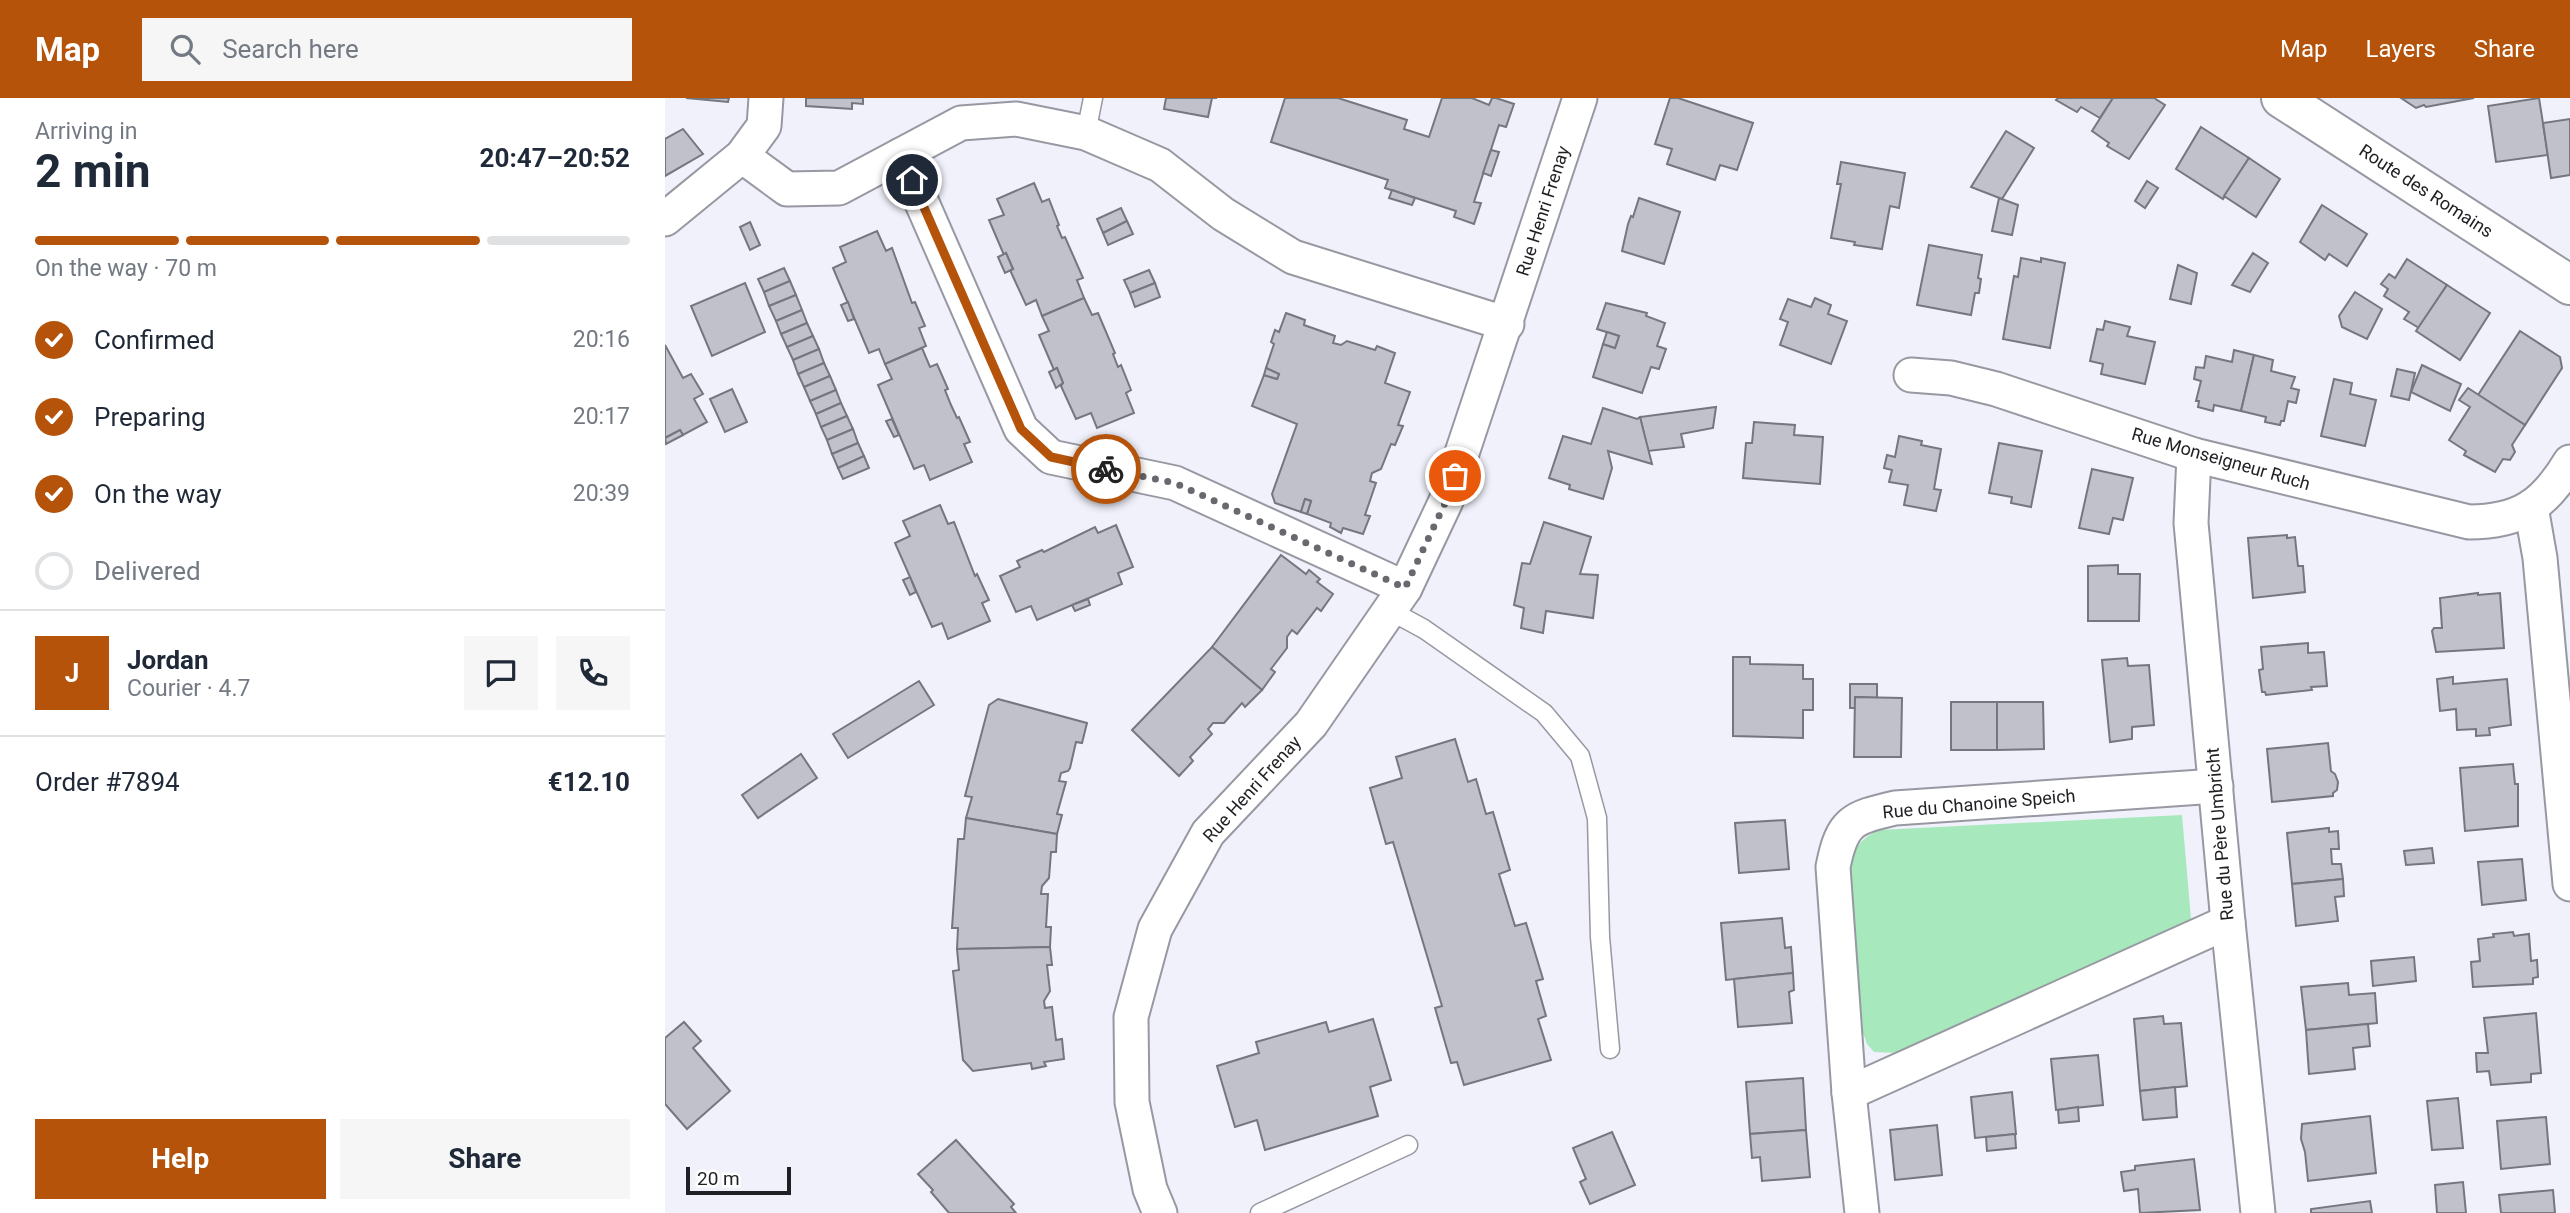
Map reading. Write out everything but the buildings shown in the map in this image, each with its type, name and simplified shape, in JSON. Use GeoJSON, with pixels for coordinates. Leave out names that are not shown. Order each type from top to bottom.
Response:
{"type":"FeatureCollection","features":[{"type":"Feature","properties":{"kind":"main road","name":"Route des Romains"},"geometry":{"type":"LineString","coordinates":[[2281,98],[2570,285]]}},
{"type":"Feature","properties":{"kind":"street"},"geometry":{"type":"LineString","coordinates":[[665,219],[742,156],[764,126],[766,98]]}},
{"type":"Feature","properties":{"kind":"street","name":"Rue Henri Frenay"},"geometry":{"type":"LineString","coordinates":[[1160,1213],[1150,1189],[1132,1102],[1131,1017],[1155,929],[1208,833],[1311,724],[1397,599],[1446,501],[1580,98]]}},
{"type":"Feature","properties":{"kind":"street"},"geometry":{"type":"LineString","coordinates":[[742,156],[787,189],[839,188],[961,123],[1016,119],[1086,133],[1160,165],[1223,214],[1293,257],[1507,324]]}},
{"type":"Feature","properties":{"kind":"street"},"geometry":{"type":"LineString","coordinates":[[901,155],[1021,429],[1051,457],[1175,483],[1397,599]]}},
{"type":"Feature","properties":{"kind":"street","name":"Rue Monseigneur Ruch"},"geometry":{"type":"LineString","coordinates":[[1911,375],[1951,378],[1996,389],[2194,455],[2469,522],[2496,522],[2532,507]]}},
{"type":"Feature","properties":{"kind":"street","name":"Rue du Père Umbricht"},"geometry":{"type":"LineString","coordinates":[[2194,455],[2190,523],[2258,1213]]}},
{"type":"Feature","properties":{"kind":"street"},"geometry":{"type":"LineString","coordinates":[[2570,462],[2560,479],[2532,507],[2540,558],[2570,884]]}},
{"type":"Feature","properties":{"kind":"street","name":"Rue du Chanoine Speich"},"geometry":{"type":"LineString","coordinates":[[1862,1213],[1849,1093],[1833,867],[1838,840],[1850,823],[1867,814],[1895,808],[2216,786]]}},
{"type":"Feature","properties":{"kind":"street"},"geometry":{"type":"LineString","coordinates":[[1849,1093],[2228,922]]}},
{"type":"Feature","properties":{"kind":"lane"},"geometry":{"type":"LineString","coordinates":[[1086,133],[1093,98]]}},
{"type":"Feature","properties":{"kind":"lane"},"geometry":{"type":"LineString","coordinates":[[1397,599],[1424,629],[1544,713],[1580,756],[1597,818],[1599,937],[1610,1049]]}},
{"type":"Feature","properties":{"kind":"lane"},"geometry":{"type":"LineString","coordinates":[[1260,1213],[1408,1145]]}},
{"type":"Feature","properties":{"kind":"green space"},"geometry":{"type":"Polygon","coordinates":[[[2182,815],[2191,919],[1898,1053],[1874,1052],[1867,1044],[1863,1033],[1850,865],[1856,848],[1867,837],[1878,830],[2182,815]]]}},
{"type":"Feature","properties":{"kind":"way so far"},"geometry":{"type":"LineString","coordinates":[[1106,469],[1175,483],[1405,588],[1455,476]]}},
{"type":"Feature","properties":{"kind":"route"},"geometry":{"type":"LineString","coordinates":[[912,180],[1021,429],[1051,457],[1106,469]]}}]}
